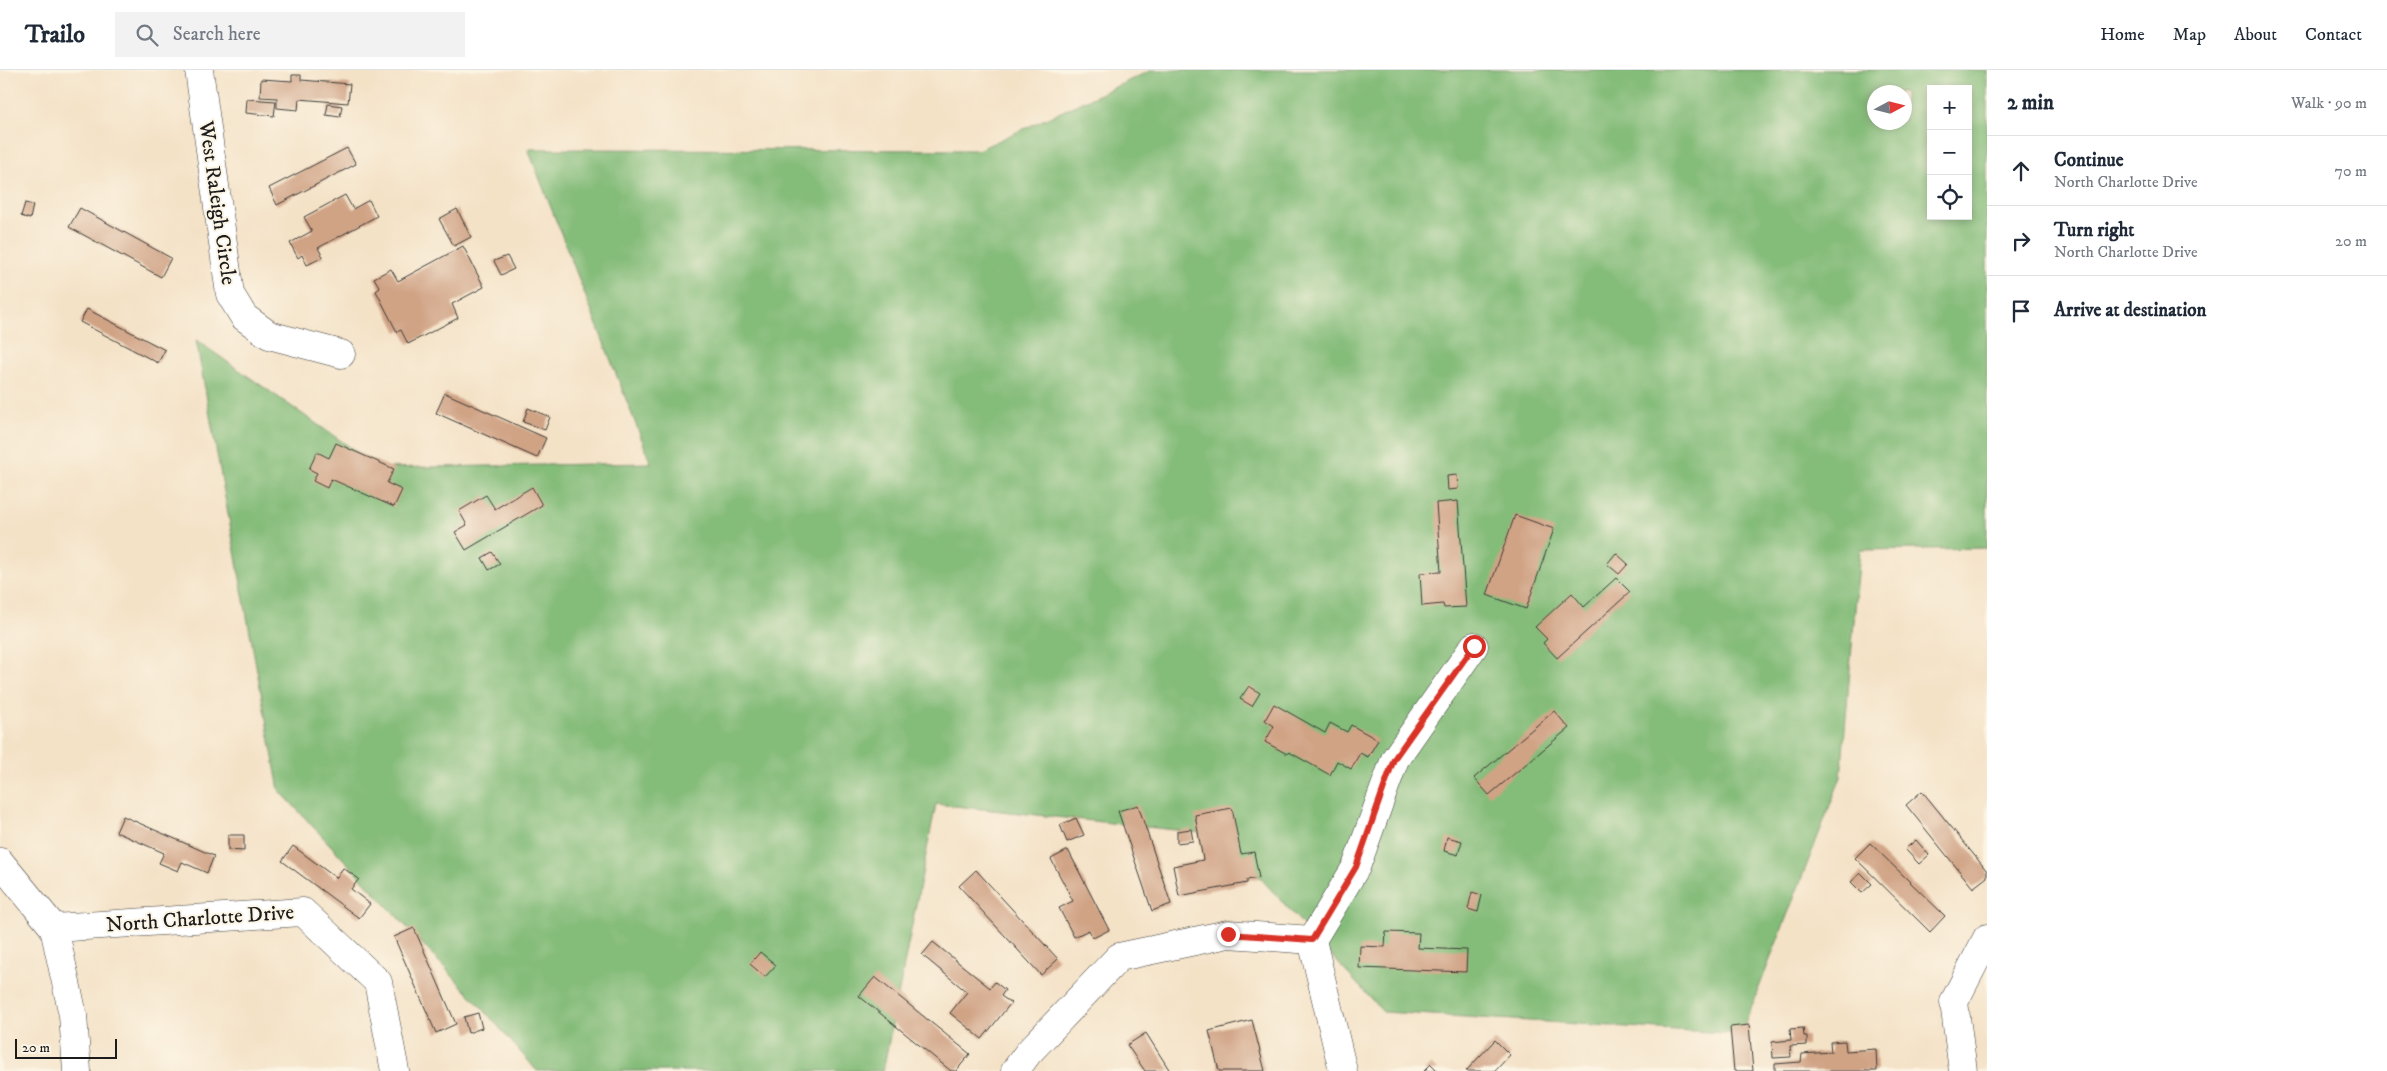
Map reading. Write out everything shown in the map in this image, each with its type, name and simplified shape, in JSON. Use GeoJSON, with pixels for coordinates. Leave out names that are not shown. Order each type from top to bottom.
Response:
{"type":"FeatureCollection","features":[{"type":"Feature","properties":{"kind":"street","name":"West Raleigh Circle"},"geometry":{"type":"LineString","coordinates":[[199,70],[230,294],[244,317],[269,335],[341,354]]}},
{"type":"Feature","properties":{"kind":"street"},"geometry":{"type":"LineString","coordinates":[[1343,1071],[1312,940],[1356,867],[1394,759],[1474,646]]}},
{"type":"Feature","properties":{"kind":"street"},"geometry":{"type":"LineString","coordinates":[[0,862],[54,928],[73,1015],[77,1071]]}},
{"type":"Feature","properties":{"kind":"street","name":"North Charlotte Drive"},"geometry":{"type":"LineString","coordinates":[[54,928],[303,912],[378,982],[395,1071]]}},
{"type":"Feature","properties":{"kind":"street"},"geometry":{"type":"LineString","coordinates":[[1015,1071],[1028,1053],[1119,958],[1228,934],[1312,940]]}},
{"type":"Feature","properties":{"kind":"street"},"geometry":{"type":"LineString","coordinates":[[1963,1071],[1954,1002],[1987,938]]}},
{"type":"Feature","properties":{"kind":"green space"},"geometry":{"type":"Polygon","coordinates":[[[1152,70],[1987,70],[1987,548],[1860,550],[1841,777],[1741,1034],[1383,1012],[1221,835],[936,804],[883,1071],[537,1071],[484,1010],[279,790],[196,340],[380,468],[651,463],[528,149],[978,150],[1152,70]]]}},
{"type":"Feature","properties":{"kind":"building"},"geometry":{"type":"Polygon","coordinates":[[[292,75],[301,75],[301,80],[350,84],[348,103],[299,99],[298,110],[277,108],[277,98],[260,97],[261,79],[292,81],[292,75]]]}},
{"type":"Feature","properties":{"kind":"building"},"geometry":{"type":"Polygon","coordinates":[[[247,99],[276,101],[274,116],[246,113],[247,99]]]}},
{"type":"Feature","properties":{"kind":"building"},"geometry":{"type":"Polygon","coordinates":[[[328,104],[342,106],[340,117],[326,115],[328,104]]]}},
{"type":"Feature","properties":{"kind":"building"},"geometry":{"type":"Polygon","coordinates":[[[347,148],[356,164],[277,205],[269,188],[347,148]]]}},
{"type":"Feature","properties":{"kind":"building"},"geometry":{"type":"Polygon","coordinates":[[[345,195],[353,209],[369,200],[377,216],[318,248],[323,257],[307,265],[302,255],[298,258],[290,243],[312,231],[304,217],[345,195]]]}},
{"type":"Feature","properties":{"kind":"building"},"geometry":{"type":"Polygon","coordinates":[[[25,203],[33,205],[30,219],[21,216],[25,203]]]}},
{"type":"Feature","properties":{"kind":"building"},"geometry":{"type":"Polygon","coordinates":[[[80,208],[171,258],[161,277],[69,227],[80,208]]]}},
{"type":"Feature","properties":{"kind":"building"},"geometry":{"type":"Polygon","coordinates":[[[457,209],[471,237],[454,246],[439,219],[457,209]]]}},
{"type":"Feature","properties":{"kind":"building"},"geometry":{"type":"Polygon","coordinates":[[[463,246],[484,287],[452,304],[458,318],[408,344],[401,330],[397,332],[376,291],[380,288],[374,278],[391,269],[398,281],[463,246]]]}},
{"type":"Feature","properties":{"kind":"building"},"geometry":{"type":"Polygon","coordinates":[[[507,256],[514,269],[501,275],[494,261],[507,256]]]}},
{"type":"Feature","properties":{"kind":"building"},"geometry":{"type":"Polygon","coordinates":[[[87,309],[165,350],[158,363],[80,322],[87,309]]]}},
{"type":"Feature","properties":{"kind":"building"},"geometry":{"type":"Polygon","coordinates":[[[445,393],[546,438],[537,458],[436,413],[445,393]]]}},
{"type":"Feature","properties":{"kind":"building"},"geometry":{"type":"Polygon","coordinates":[[[528,408],[550,417],[545,430],[523,422],[528,408]]]}},
{"type":"Feature","properties":{"kind":"building"},"geometry":{"type":"Polygon","coordinates":[[[336,443],[394,469],[387,483],[402,490],[394,507],[331,479],[327,488],[313,481],[317,473],[309,469],[317,452],[329,458],[336,443]]]}},
{"type":"Feature","properties":{"kind":"building"},"geometry":{"type":"Polygon","coordinates":[[[1457,475],[1458,489],[1448,490],[1447,476],[1457,475]]]}},
{"type":"Feature","properties":{"kind":"building"},"geometry":{"type":"Polygon","coordinates":[[[532,487],[542,505],[466,550],[455,532],[467,525],[459,511],[486,495],[495,509],[532,487]]]}},
{"type":"Feature","properties":{"kind":"building"},"geometry":{"type":"Polygon","coordinates":[[[1458,501],[1466,607],[1444,608],[1443,604],[1422,606],[1420,573],[1441,572],[1436,503],[1458,501]]]}},
{"type":"Feature","properties":{"kind":"building"},"geometry":{"type":"Polygon","coordinates":[[[1515,515],[1554,529],[1526,609],[1487,595],[1515,515]]]}},
{"type":"Feature","properties":{"kind":"building"},"geometry":{"type":"Polygon","coordinates":[[[492,552],[500,564],[489,570],[482,558],[492,552]]]}},
{"type":"Feature","properties":{"kind":"building"},"geometry":{"type":"Polygon","coordinates":[[[1616,553],[1628,564],[1619,574],[1607,564],[1616,553]]]}},
{"type":"Feature","properties":{"kind":"building"},"geometry":{"type":"Polygon","coordinates":[[[1616,578],[1630,592],[1557,658],[1543,643],[1547,639],[1535,627],[1572,593],[1584,607],[1616,578]]]}},
{"type":"Feature","properties":{"kind":"building"},"geometry":{"type":"Polygon","coordinates":[[[1249,686],[1260,693],[1252,706],[1240,699],[1249,686]]]}},
{"type":"Feature","properties":{"kind":"building"},"geometry":{"type":"Polygon","coordinates":[[[1274,704],[1325,733],[1330,723],[1347,732],[1351,725],[1378,740],[1368,757],[1360,753],[1351,769],[1337,761],[1330,775],[1289,752],[1287,754],[1265,742],[1274,726],[1265,720],[1274,704]]]}},
{"type":"Feature","properties":{"kind":"building"},"geometry":{"type":"Polygon","coordinates":[[[1554,711],[1569,728],[1489,795],[1474,778],[1554,711]]]}},
{"type":"Feature","properties":{"kind":"building"},"geometry":{"type":"Polygon","coordinates":[[[1922,791],[1987,871],[1987,877],[1973,888],[1906,805],[1922,791]]]}},
{"type":"Feature","properties":{"kind":"building"},"geometry":{"type":"Polygon","coordinates":[[[1138,805],[1171,904],[1152,911],[1118,811],[1138,805]]]}},
{"type":"Feature","properties":{"kind":"building"},"geometry":{"type":"Polygon","coordinates":[[[1232,808],[1241,854],[1254,852],[1259,878],[1247,880],[1247,883],[1179,896],[1173,866],[1203,860],[1195,815],[1232,808]]]}},
{"type":"Feature","properties":{"kind":"building"},"geometry":{"type":"Polygon","coordinates":[[[123,816],[214,856],[207,873],[182,862],[178,871],[159,863],[164,853],[116,832],[123,816]]]}},
{"type":"Feature","properties":{"kind":"building"},"geometry":{"type":"Polygon","coordinates":[[[1076,818],[1084,835],[1067,842],[1060,825],[1076,818]]]}},
{"type":"Feature","properties":{"kind":"building"},"geometry":{"type":"Polygon","coordinates":[[[1191,829],[1193,841],[1177,843],[1177,831],[1191,829]]]}},
{"type":"Feature","properties":{"kind":"building"},"geometry":{"type":"Polygon","coordinates":[[[228,835],[244,835],[244,851],[228,850],[228,835]]]}},
{"type":"Feature","properties":{"kind":"building"},"geometry":{"type":"Polygon","coordinates":[[[1447,837],[1462,841],[1458,855],[1444,851],[1447,837]]]}},
{"type":"Feature","properties":{"kind":"building"},"geometry":{"type":"Polygon","coordinates":[[[1916,840],[1929,855],[1919,864],[1905,849],[1916,840]]]}},
{"type":"Feature","properties":{"kind":"building"},"geometry":{"type":"Polygon","coordinates":[[[1870,843],[1945,916],[1930,932],[1855,858],[1870,843]]]}},
{"type":"Feature","properties":{"kind":"building"},"geometry":{"type":"Polygon","coordinates":[[[293,846],[336,878],[343,868],[359,879],[351,889],[370,904],[359,918],[282,861],[293,846]]]}},
{"type":"Feature","properties":{"kind":"building"},"geometry":{"type":"Polygon","coordinates":[[[1068,850],[1109,930],[1093,938],[1089,930],[1074,937],[1059,908],[1073,901],[1051,859],[1068,850]]]}},
{"type":"Feature","properties":{"kind":"building"},"geometry":{"type":"Polygon","coordinates":[[[976,870],[1058,959],[1041,975],[959,886],[976,870]]]}},
{"type":"Feature","properties":{"kind":"building"},"geometry":{"type":"Polygon","coordinates":[[[1861,873],[1872,884],[1862,893],[1851,882],[1861,873]]]}},
{"type":"Feature","properties":{"kind":"building"},"geometry":{"type":"Polygon","coordinates":[[[1472,892],[1482,895],[1478,912],[1468,909],[1472,892]]]}},
{"type":"Feature","properties":{"kind":"building"},"geometry":{"type":"Polygon","coordinates":[[[414,928],[456,1024],[436,1033],[394,937],[414,928]]]}},
{"type":"Feature","properties":{"kind":"building"},"geometry":{"type":"Polygon","coordinates":[[[1386,932],[1419,933],[1418,948],[1467,950],[1466,972],[1359,968],[1360,946],[1385,947],[1386,932]]]}},
{"type":"Feature","properties":{"kind":"building"},"geometry":{"type":"Polygon","coordinates":[[[933,942],[990,988],[995,982],[1005,990],[1001,996],[1011,1003],[982,1039],[950,1013],[967,992],[922,955],[933,942]]]}},
{"type":"Feature","properties":{"kind":"building"},"geometry":{"type":"Polygon","coordinates":[[[760,952],[776,965],[765,977],[750,964],[760,952]]]}},
{"type":"Feature","properties":{"kind":"building"},"geometry":{"type":"Polygon","coordinates":[[[875,977],[970,1054],[956,1071],[951,1071],[859,996],[875,977]]]}},
{"type":"Feature","properties":{"kind":"building"},"geometry":{"type":"Polygon","coordinates":[[[478,1013],[482,1028],[468,1033],[464,1017],[478,1013]]]}},
{"type":"Feature","properties":{"kind":"building"},"geometry":{"type":"Polygon","coordinates":[[[1252,1020],[1265,1071],[1219,1071],[1209,1031],[1252,1020]]]}},
{"type":"Feature","properties":{"kind":"building"},"geometry":{"type":"Polygon","coordinates":[[[1749,1025],[1753,1071],[1734,1071],[1730,1027],[1749,1025]]]}},
{"type":"Feature","properties":{"kind":"building"},"geometry":{"type":"Polygon","coordinates":[[[1803,1028],[1804,1036],[1807,1036],[1807,1045],[1790,1046],[1791,1057],[1773,1058],[1772,1042],[1791,1040],[1790,1029],[1803,1028]]]}},
{"type":"Feature","properties":{"kind":"building"},"geometry":{"type":"Polygon","coordinates":[[[1146,1033],[1170,1071],[1145,1071],[1127,1045],[1146,1033]]]}},
{"type":"Feature","properties":{"kind":"building"},"geometry":{"type":"Polygon","coordinates":[[[1495,1040],[1510,1055],[1495,1071],[1466,1071],[1495,1040]]]}},
{"type":"Feature","properties":{"kind":"building"},"geometry":{"type":"Polygon","coordinates":[[[1845,1041],[1846,1051],[1876,1049],[1877,1071],[1775,1071],[1775,1064],[1801,1062],[1802,1054],[1831,1052],[1830,1042],[1845,1041]]]}},
{"type":"Feature","properties":{"kind":"building"},"geometry":{"type":"Polygon","coordinates":[[[1431,1064],[1438,1071],[1424,1071],[1431,1064]]]}},
{"type":"Feature","properties":{"kind":"route"},"geometry":{"type":"LineString","coordinates":[[1228,934],[1312,940],[1356,867],[1394,759],[1474,646]]}}]}
